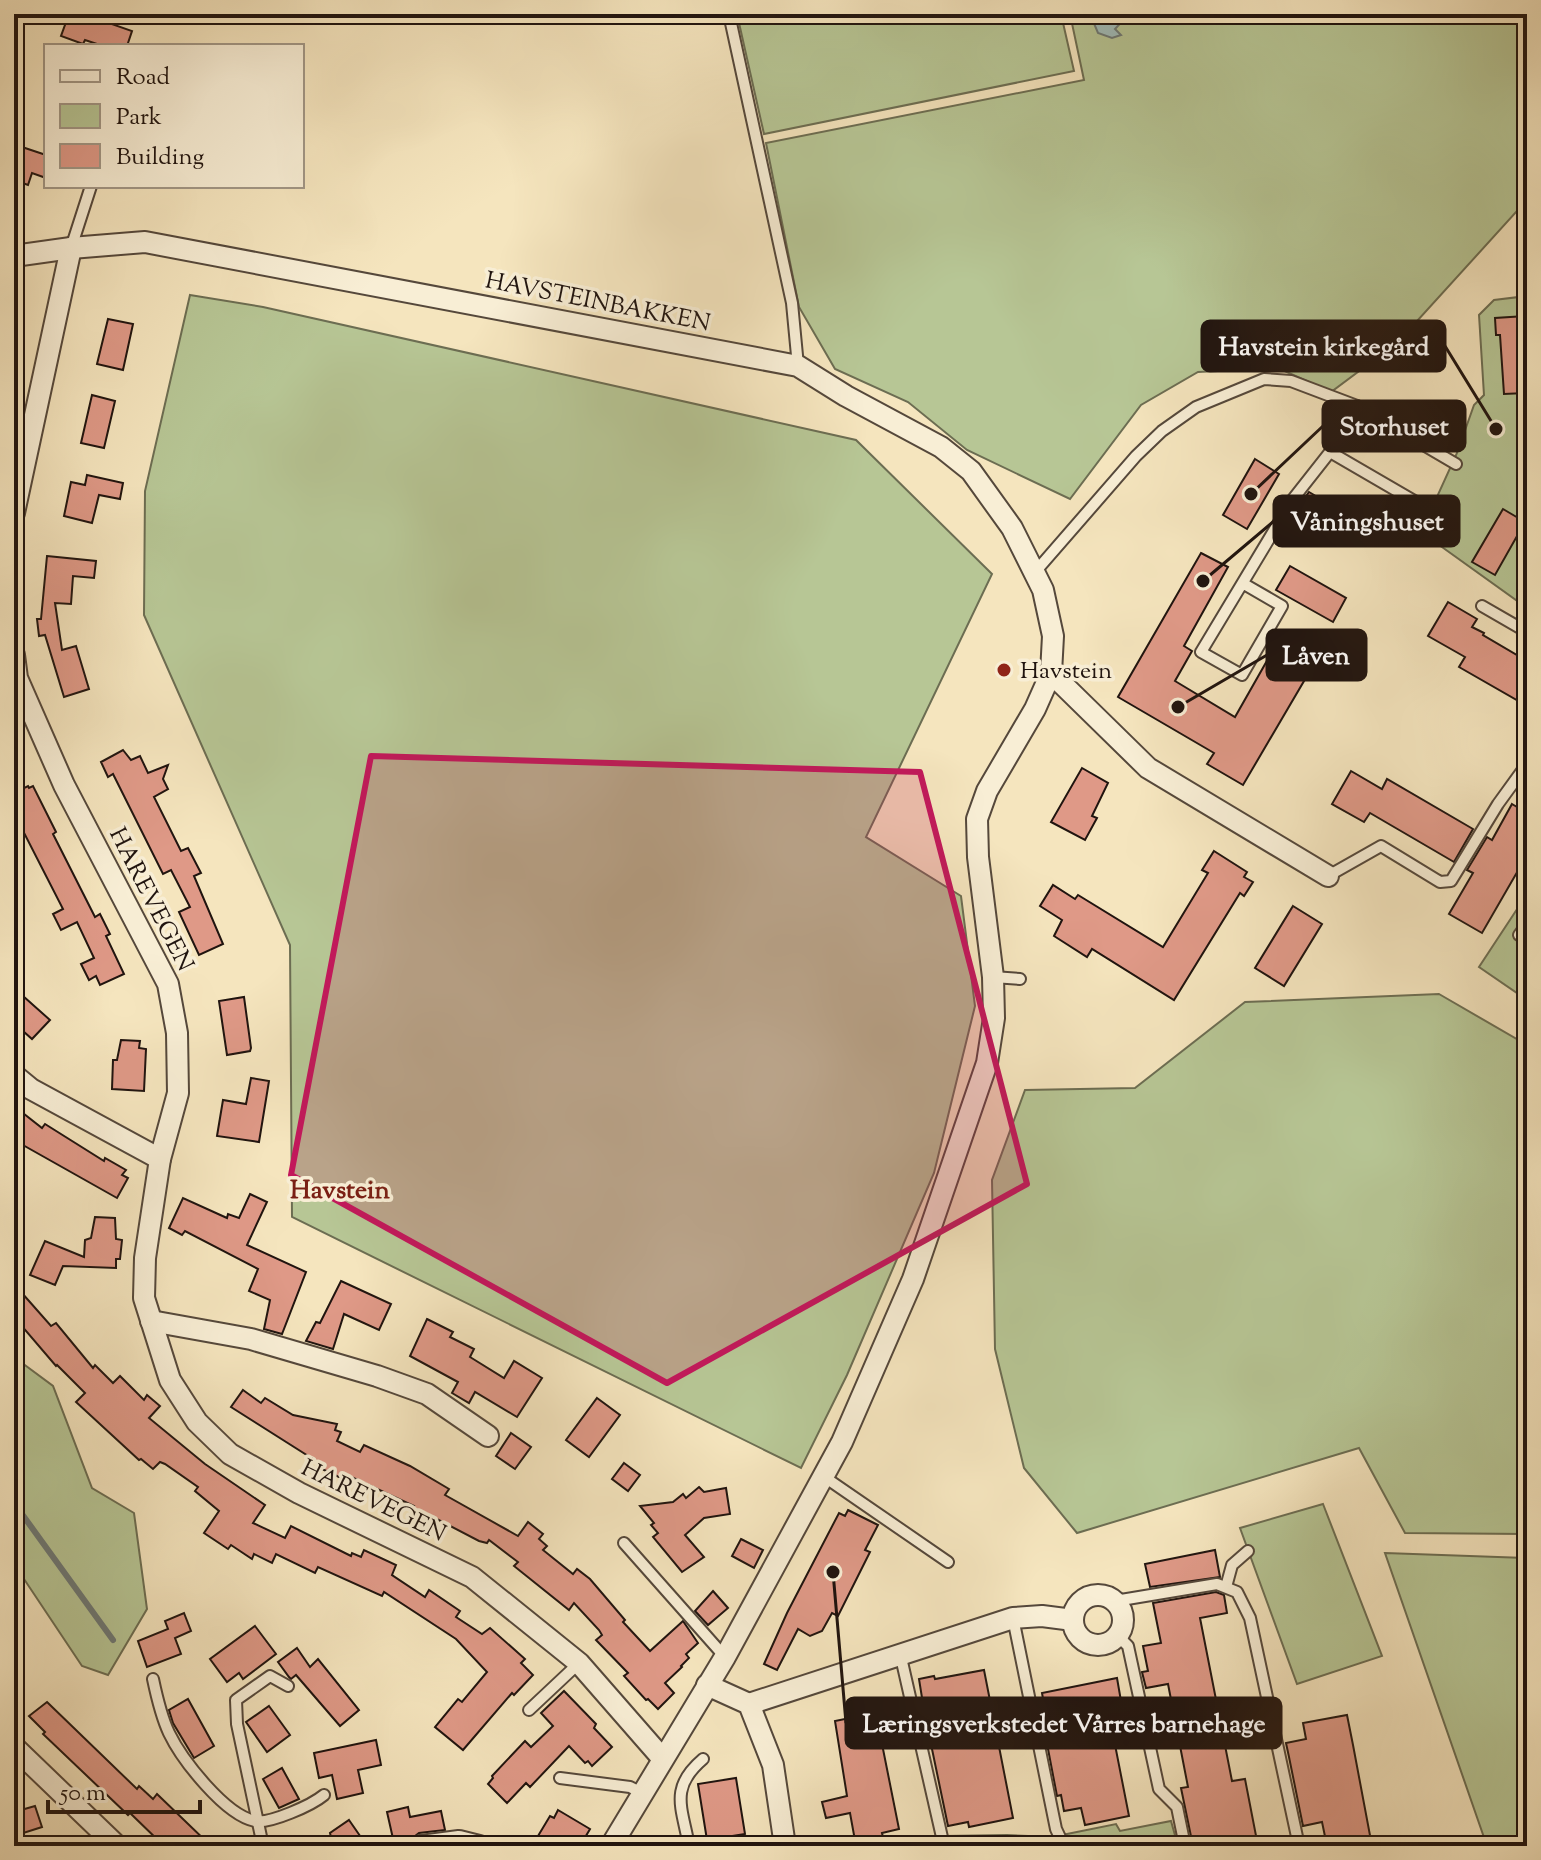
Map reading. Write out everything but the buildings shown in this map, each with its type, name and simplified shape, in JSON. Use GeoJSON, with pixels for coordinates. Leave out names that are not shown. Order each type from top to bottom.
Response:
{"type":"FeatureCollection","features":[{"type":"Feature","properties":{"kind":"street","name":"HAVSTEINBAKKEN"},"geometry":{"type":"LineString","coordinates":[[14,256],[145,242],[798,366],[846,396],[941,447],[971,471],[1012,528],[1036,571],[1053,636],[1051,673]]}},
{"type":"Feature","properties":{"kind":"street"},"geometry":{"type":"LineString","coordinates":[[14,513],[71,248]]}},
{"type":"Feature","properties":{"kind":"street","name":"HAREVEGEN"},"geometry":{"type":"LineString","coordinates":[[14,655],[17,678],[64,785],[168,984],[177,1033],[178,1093],[160,1159],[145,1258],[144,1298],[170,1380],[197,1422],[230,1454],[299,1493],[472,1577],[579,1663],[662,1758]]}},
{"type":"Feature","properties":{"kind":"street"},"geometry":{"type":"LineString","coordinates":[[611,1846],[725,1657],[842,1442],[913,1279],[987,1063],[994,1018],[993,977],[978,857],[977,819],[987,791],[1035,709],[1051,673],[1148,768],[1328,876]]}},
{"type":"Feature","properties":{"kind":"street"},"geometry":{"type":"LineString","coordinates":[[14,1075],[31,1089],[160,1159]]}},
{"type":"Feature","properties":{"kind":"street"},"geometry":{"type":"LineString","coordinates":[[151,1321],[251,1339],[377,1376],[427,1394],[488,1436]]}},
{"type":"Feature","properties":{"kind":"street"},"geometry":{"type":"LineString","coordinates":[[1104,1595],[1115,1601],[1123,1617],[1118,1636],[1103,1645],[1088,1643],[1074,1628],[1073,1620],[1079,1604],[1087,1597],[1104,1595]]}},
{"type":"Feature","properties":{"kind":"street"},"geometry":{"type":"LineString","coordinates":[[707,1685],[749,1704],[1013,1618],[1042,1616],[1073,1620]]}},
{"type":"Feature","properties":{"kind":"street"},"geometry":{"type":"LineString","coordinates":[[749,1704],[773,1765],[785,1846]]}},
{"type":"Feature","properties":{"kind":"street"},"geometry":{"type":"LineString","coordinates":[[14,1747],[117,1846]]}},
{"type":"Feature","properties":{"kind":"street"},"geometry":{"type":"LineString","coordinates":[[434,1845],[459,1841],[479,1846]]}},
{"type":"Feature","properties":{"kind":"lane"},"geometry":{"type":"LineString","coordinates":[[729,14],[794,312],[798,366]]}},
{"type":"Feature","properties":{"kind":"lane"},"geometry":{"type":"LineString","coordinates":[[71,248],[90,188]]}},
{"type":"Feature","properties":{"kind":"lane"},"geometry":{"type":"LineString","coordinates":[[1036,571],[1136,456],[1162,431],[1196,407],[1264,379],[1291,381],[1357,406],[1456,464]]}},
{"type":"Feature","properties":{"kind":"lane"},"geometry":{"type":"LineString","coordinates":[[1244,584],[1282,606],[1242,675],[1201,652],[1293,499],[1330,452],[1357,406]]}},
{"type":"Feature","properties":{"kind":"lane"},"geometry":{"type":"LineString","coordinates":[[1330,452],[1435,513]]}},
{"type":"Feature","properties":{"kind":"lane"},"geometry":{"type":"LineString","coordinates":[[1482,606],[1527,632]]}},
{"type":"Feature","properties":{"kind":"lane"},"geometry":{"type":"LineString","coordinates":[[1328,876],[1381,846],[1440,882],[1451,881],[1498,804],[1527,764]]}},
{"type":"Feature","properties":{"kind":"lane"},"geometry":{"type":"LineString","coordinates":[[1519,935],[1527,924]]}},
{"type":"Feature","properties":{"kind":"lane"},"geometry":{"type":"LineString","coordinates":[[993,977],[1020,979]]}},
{"type":"Feature","properties":{"kind":"lane"},"geometry":{"type":"LineString","coordinates":[[823,1476],[948,1562]]}},
{"type":"Feature","properties":{"kind":"lane"},"geometry":{"type":"LineString","coordinates":[[624,1543],[725,1657]]}},
{"type":"Feature","properties":{"kind":"lane"},"geometry":{"type":"LineString","coordinates":[[1226,1587],[1232,1565],[1248,1551]]}},
{"type":"Feature","properties":{"kind":"lane"},"geometry":{"type":"LineString","coordinates":[[1115,1601],[1217,1584],[1237,1592],[1250,1618],[1299,1846]]}},
{"type":"Feature","properties":{"kind":"lane"},"geometry":{"type":"LineString","coordinates":[[1013,1618],[1056,1829],[1064,1846]]}},
{"type":"Feature","properties":{"kind":"lane"},"geometry":{"type":"LineString","coordinates":[[1118,1636],[1128,1646],[1159,1789],[1177,1807],[1185,1846]]}},
{"type":"Feature","properties":{"kind":"lane"},"geometry":{"type":"LineString","coordinates":[[900,1653],[944,1846]]}},
{"type":"Feature","properties":{"kind":"lane"},"geometry":{"type":"LineString","coordinates":[[529,1710],[579,1663]]}},
{"type":"Feature","properties":{"kind":"lane"},"geometry":{"type":"LineString","coordinates":[[263,1846],[237,1724],[236,1700],[270,1676],[288,1686]]}},
{"type":"Feature","properties":{"kind":"lane"},"geometry":{"type":"LineString","coordinates":[[153,1679],[170,1736],[198,1777],[235,1812],[257,1822],[312,1805],[324,1795]]}},
{"type":"Feature","properties":{"kind":"lane"},"geometry":{"type":"LineString","coordinates":[[689,1846],[680,1797],[682,1784],[687,1774],[703,1759]]}},
{"type":"Feature","properties":{"kind":"lane"},"geometry":{"type":"LineString","coordinates":[[560,1778],[630,1787],[642,1793]]}},
{"type":"Feature","properties":{"kind":"highlighted area"},"geometry":{"type":"Polygon","coordinates":[[[371,756],[920,772],[1027,1184],[667,1383],[291,1175],[371,756]]]}},
{"type":"Feature","properties":{"kind":"green space"},"geometry":{"type":"Polygon","coordinates":[[[737,14],[1061,14],[1074,71],[764,134],[737,14]]]}},
{"type":"Feature","properties":{"kind":"green space"},"geometry":{"type":"Polygon","coordinates":[[[1070,14],[1527,14],[1527,200],[1398,342],[1331,392],[1278,368],[1198,372],[1141,405],[1070,499],[967,450],[908,402],[835,369],[799,307],[766,143],[1084,80],[1070,14]]]}},
{"type":"Feature","properties":{"kind":"green space"},"geometry":{"type":"Polygon","coordinates":[[[190,295],[263,307],[856,440],[992,574],[866,837],[961,896],[975,1006],[934,1173],[847,1375],[801,1468],[292,1217],[290,945],[144,615],[145,491],[190,295]]]}},
{"type":"Feature","properties":{"kind":"green space"},"geometry":{"type":"Polygon","coordinates":[[[1527,296],[1527,608],[1421,532],[1457,453],[1474,405],[1484,395],[1479,315],[1494,300],[1527,296]]]}},
{"type":"Feature","properties":{"kind":"green space"},"geometry":{"type":"Polygon","coordinates":[[[1527,894],[1527,1000],[1479,967],[1527,894]]]}},
{"type":"Feature","properties":{"kind":"green space"},"geometry":{"type":"Polygon","coordinates":[[[1439,994],[1527,1045],[1527,1534],[1405,1533],[1359,1448],[1077,1533],[1024,1468],[995,1349],[992,1180],[1025,1090],[1135,1088],[1245,1002],[1439,994]]]}},
{"type":"Feature","properties":{"kind":"green space"},"geometry":{"type":"Polygon","coordinates":[[[14,1357],[53,1386],[92,1488],[134,1513],[147,1609],[108,1675],[82,1666],[14,1564],[14,1357]]]}},
{"type":"Feature","properties":{"kind":"green space"},"geometry":{"type":"Polygon","coordinates":[[[1323,1504],[1382,1656],[1297,1684],[1240,1528],[1323,1504]]]}},
{"type":"Feature","properties":{"kind":"green space"},"geometry":{"type":"Polygon","coordinates":[[[1385,1553],[1527,1558],[1527,1846],[1487,1846],[1385,1553]]]}},
{"type":"Feature","properties":{"kind":"green space"},"geometry":{"type":"Polygon","coordinates":[[[1171,1821],[1178,1846],[1068,1846],[1062,1835],[1116,1824],[1120,1831],[1171,1821]]]}},
{"type":"Feature","properties":{"kind":"green space"},"geometry":{"type":"Polygon","coordinates":[[[946,1836],[1052,1837],[1056,1846],[949,1846],[946,1836]]]}},
{"type":"Feature","properties":{"kind":"water"},"geometry":{"type":"Polygon","coordinates":[[[1090,14],[1129,14],[1115,29],[1121,35],[1112,38],[1098,33],[1090,14]]]}},
{"type":"Feature","properties":{"kind":"waterway"},"geometry":{"type":"LineString","coordinates":[[14,1503],[113,1640]]}},
{"type":"Feature","properties":{"kind":"place","name":"Havstein kirkegård"},"geometry":{"type":"Point","coordinates":[1496,429]}},
{"type":"Feature","properties":{"kind":"place","name":"Storhuset"},"geometry":{"type":"Point","coordinates":[1251,494]}},
{"type":"Feature","properties":{"kind":"place","name":"Våningshuset"},"geometry":{"type":"Point","coordinates":[1203,581]}},
{"type":"Feature","properties":{"kind":"place","name":"Havstein"},"geometry":{"type":"Point","coordinates":[1004,670]}},
{"type":"Feature","properties":{"kind":"place","name":"Låven"},"geometry":{"type":"Point","coordinates":[1178,707]}},
{"type":"Feature","properties":{"kind":"place","name":"Læringsverkstedet Vårres barnehage"},"geometry":{"type":"Point","coordinates":[833,1572]}},
{"type":"Feature","properties":{"kind":"district","name":"Havstein"},"geometry":{"type":"Point","coordinates":[340,1189]}}]}
